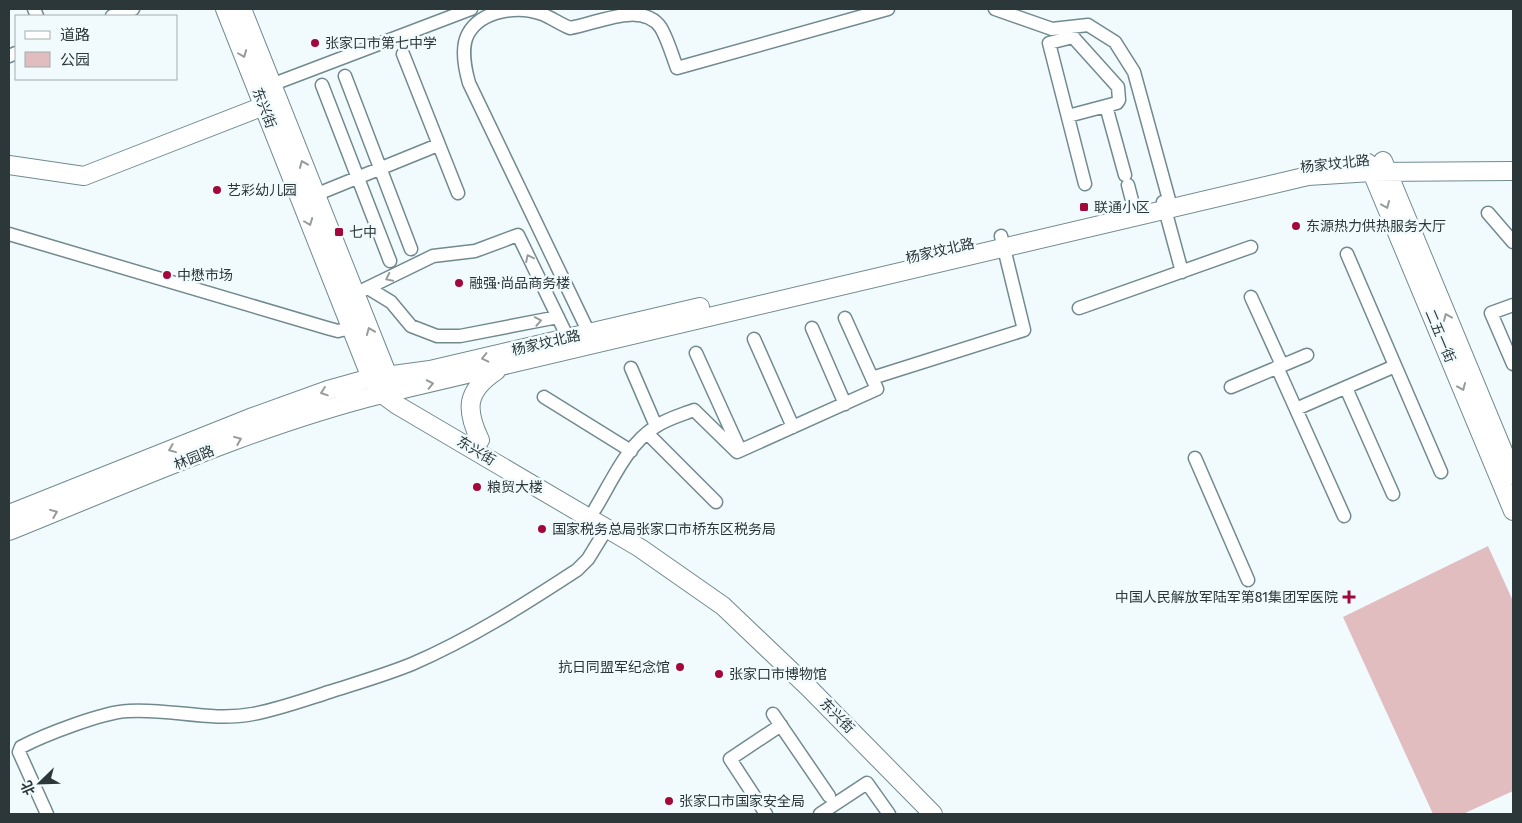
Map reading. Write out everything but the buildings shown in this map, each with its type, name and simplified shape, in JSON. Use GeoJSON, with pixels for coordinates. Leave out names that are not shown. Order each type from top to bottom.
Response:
{"type":"FeatureCollection","features":[{"type":"Feature","properties":{"kind":"main road","name":"东兴街"},"geometry":{"type":"LineString","coordinates":[[225,9],[271,97],[361,291],[385,385],[595,509],[609,524],[640,548],[724,606],[809,688],[932,814]]}},
{"type":"Feature","properties":{"kind":"main road","name":"东兴街"},"geometry":{"type":"LineString","coordinates":[[242,9],[350,328],[385,385],[412,414],[609,524],[726,595],[808,672],[927,793],[945,814]]}},
{"type":"Feature","properties":{"kind":"main road"},"geometry":{"type":"LineString","coordinates":[[9,164],[84,176],[271,97]]}},
{"type":"Feature","properties":{"kind":"main road","name":"杨家坟北路"},"geometry":{"type":"LineString","coordinates":[[385,385],[500,367],[1002,242],[1167,203],[1307,166],[1513,162]]}},
{"type":"Feature","properties":{"kind":"main road","name":"杨家坟北路"},"geometry":{"type":"LineString","coordinates":[[1377,165],[1513,171]]}},
{"type":"Feature","properties":{"kind":"main road","name":"二五一街"},"geometry":{"type":"LineString","coordinates":[[1377,165],[1495,448],[1513,511]]}},
{"type":"Feature","properties":{"kind":"main road","name":"杨家坟北路"},"geometry":{"type":"LineString","coordinates":[[385,385],[430,370],[589,333],[1002,242]]}},
{"type":"Feature","properties":{"kind":"main road"},"geometry":{"type":"LineString","coordinates":[[480,440],[471,422],[469,408],[472,396],[477,386],[500,367]]}},
{"type":"Feature","properties":{"kind":"main road","name":"林园路"},"geometry":{"type":"LineString","coordinates":[[9,531],[248,436],[346,403],[385,385]]}},
{"type":"Feature","properties":{"kind":"main road","name":"林园路"},"geometry":{"type":"LineString","coordinates":[[9,514],[250,418],[328,390],[385,385]]}},
{"type":"Feature","properties":{"kind":"main road"},"geometry":{"type":"LineString","coordinates":[[346,403],[385,406],[412,414]]}},
{"type":"Feature","properties":{"kind":"main road","name":"二五一街"},"geometry":{"type":"LineString","coordinates":[[1495,448],[1513,475]]}},
{"type":"Feature","properties":{"kind":"street"},"geometry":{"type":"LineString","coordinates":[[115,15],[132,9]]}},
{"type":"Feature","properties":{"kind":"street"},"geometry":{"type":"LineString","coordinates":[[271,97],[471,9]]}},
{"type":"Feature","properties":{"kind":"street"},"geometry":{"type":"LineString","coordinates":[[589,333],[468,84],[465,68],[465,48],[468,35],[476,24],[501,12],[515,10],[541,14],[570,28],[627,14],[639,14],[652,18],[661,28],[677,68],[888,9]]}},
{"type":"Feature","properties":{"kind":"street"},"geometry":{"type":"LineString","coordinates":[[996,9],[1052,29],[1088,25],[1115,42],[1134,72],[1167,203],[1182,272]]}},
{"type":"Feature","properties":{"kind":"street"},"geometry":{"type":"LineString","coordinates":[[1068,116],[1117,103],[1119,100],[1118,87],[1073,37],[1049,44],[1085,184]]}},
{"type":"Feature","properties":{"kind":"street"},"geometry":{"type":"LineString","coordinates":[[403,54],[458,193]]}},
{"type":"Feature","properties":{"kind":"street"},"geometry":{"type":"LineString","coordinates":[[345,76],[411,249]]}},
{"type":"Feature","properties":{"kind":"street"},"geometry":{"type":"LineString","coordinates":[[322,85],[390,261]]}},
{"type":"Feature","properties":{"kind":"street"},"geometry":{"type":"LineString","coordinates":[[1106,106],[1134,210]]}},
{"type":"Feature","properties":{"kind":"street"},"geometry":{"type":"LineString","coordinates":[[315,195],[438,145]]}},
{"type":"Feature","properties":{"kind":"street"},"geometry":{"type":"LineString","coordinates":[[1488,213],[1513,242]]}},
{"type":"Feature","properties":{"kind":"street"},"geometry":{"type":"LineString","coordinates":[[9,234],[327,328],[338,331],[350,328]]}},
{"type":"Feature","properties":{"kind":"street"},"geometry":{"type":"LineString","coordinates":[[361,291],[433,256],[475,251],[518,235],[568,338]]}},
{"type":"Feature","properties":{"kind":"street"},"geometry":{"type":"LineString","coordinates":[[872,378],[1024,330],[1002,242]]}},
{"type":"Feature","properties":{"kind":"street"},"geometry":{"type":"LineString","coordinates":[[1079,308],[1251,247]]}},
{"type":"Feature","properties":{"kind":"street"},"geometry":{"type":"LineString","coordinates":[[1347,254],[1441,472]]}},
{"type":"Feature","properties":{"kind":"street"},"geometry":{"type":"LineString","coordinates":[[361,291],[391,302],[411,326],[437,336],[460,336],[558,317]]}},
{"type":"Feature","properties":{"kind":"street"},"geometry":{"type":"LineString","coordinates":[[1251,297],[1296,409],[1344,516]]}},
{"type":"Feature","properties":{"kind":"street"},"geometry":{"type":"LineString","coordinates":[[1513,305],[1491,314],[1513,364]]}},
{"type":"Feature","properties":{"kind":"street"},"geometry":{"type":"LineString","coordinates":[[595,509],[631,451],[651,430],[694,410],[737,452],[877,389],[845,318]]}},
{"type":"Feature","properties":{"kind":"street"},"geometry":{"type":"LineString","coordinates":[[812,328],[845,404]]}},
{"type":"Feature","properties":{"kind":"street"},"geometry":{"type":"LineString","coordinates":[[754,339],[793,427]]}},
{"type":"Feature","properties":{"kind":"street"},"geometry":{"type":"LineString","coordinates":[[696,353],[740,451]]}},
{"type":"Feature","properties":{"kind":"street"},"geometry":{"type":"LineString","coordinates":[[1231,388],[1307,354]]}},
{"type":"Feature","properties":{"kind":"street"},"geometry":{"type":"LineString","coordinates":[[1296,409],[1395,366]]}},
{"type":"Feature","properties":{"kind":"street"},"geometry":{"type":"LineString","coordinates":[[630,368],[651,430],[716,502]]}},
{"type":"Feature","properties":{"kind":"street"},"geometry":{"type":"LineString","coordinates":[[1346,388],[1393,494]]}},
{"type":"Feature","properties":{"kind":"street"},"geometry":{"type":"LineString","coordinates":[[544,397],[631,451]]}},
{"type":"Feature","properties":{"kind":"street"},"geometry":{"type":"LineString","coordinates":[[1194,458],[1248,580]]}},
{"type":"Feature","properties":{"kind":"street"},"geometry":{"type":"LineString","coordinates":[[47,814],[19,752],[21,747],[35,739],[115,712],[130,710],[197,717],[252,714],[281,708],[385,674],[413,663],[474,633],[570,574],[588,559],[609,524]]}},
{"type":"Feature","properties":{"kind":"street"},"geometry":{"type":"LineString","coordinates":[[773,714],[836,804]]}},
{"type":"Feature","properties":{"kind":"street"},"geometry":{"type":"LineString","coordinates":[[766,814],[730,759],[781,725]]}},
{"type":"Feature","properties":{"kind":"street"},"geometry":{"type":"LineString","coordinates":[[820,814],[867,783],[888,814]]}},
{"type":"Feature","properties":{"kind":"green space"},"geometry":{"type":"Polygon","coordinates":[[[1488,546],[1513,601],[1513,791],[1463,814],[1433,814],[1343,617],[1488,546]]]}},
{"type":"Feature","properties":{"kind":"place","name":"张家口市第七中学"},"geometry":{"type":"Point","coordinates":[315,43]}},
{"type":"Feature","properties":{"kind":"place","name":"艺彩幼儿园"},"geometry":{"type":"Point","coordinates":[217,190]}},
{"type":"Feature","properties":{"kind":"place","name":"联通小区"},"geometry":{"type":"Point","coordinates":[1084,207]}},
{"type":"Feature","properties":{"kind":"place","name":"东源热力供热服务大厅"},"geometry":{"type":"Point","coordinates":[1296,226]}},
{"type":"Feature","properties":{"kind":"place","name":"七中"},"geometry":{"type":"Point","coordinates":[339,232]}},
{"type":"Feature","properties":{"kind":"place","name":"中懋市场"},"geometry":{"type":"Point","coordinates":[167,275]}},
{"type":"Feature","properties":{"kind":"place","name":"融强·尚品商务楼"},"geometry":{"type":"Point","coordinates":[459,283]}},
{"type":"Feature","properties":{"kind":"place","name":"粮贸大楼"},"geometry":{"type":"Point","coordinates":[477,487]}},
{"type":"Feature","properties":{"kind":"place","name":"国家税务总局张家口市桥东区税务局"},"geometry":{"type":"Point","coordinates":[542,529]}},
{"type":"Feature","properties":{"kind":"place","name":"中国人民解放军陆军第81集团军医院"},"geometry":{"type":"Point","coordinates":[1349,597]}},
{"type":"Feature","properties":{"kind":"place","name":"抗日同盟军纪念馆"},"geometry":{"type":"Point","coordinates":[680,667]}},
{"type":"Feature","properties":{"kind":"place","name":"张家口市博物馆"},"geometry":{"type":"Point","coordinates":[719,674]}},
{"type":"Feature","properties":{"kind":"place","name":"张家口市国家安全局"},"geometry":{"type":"Point","coordinates":[669,801]}}]}
